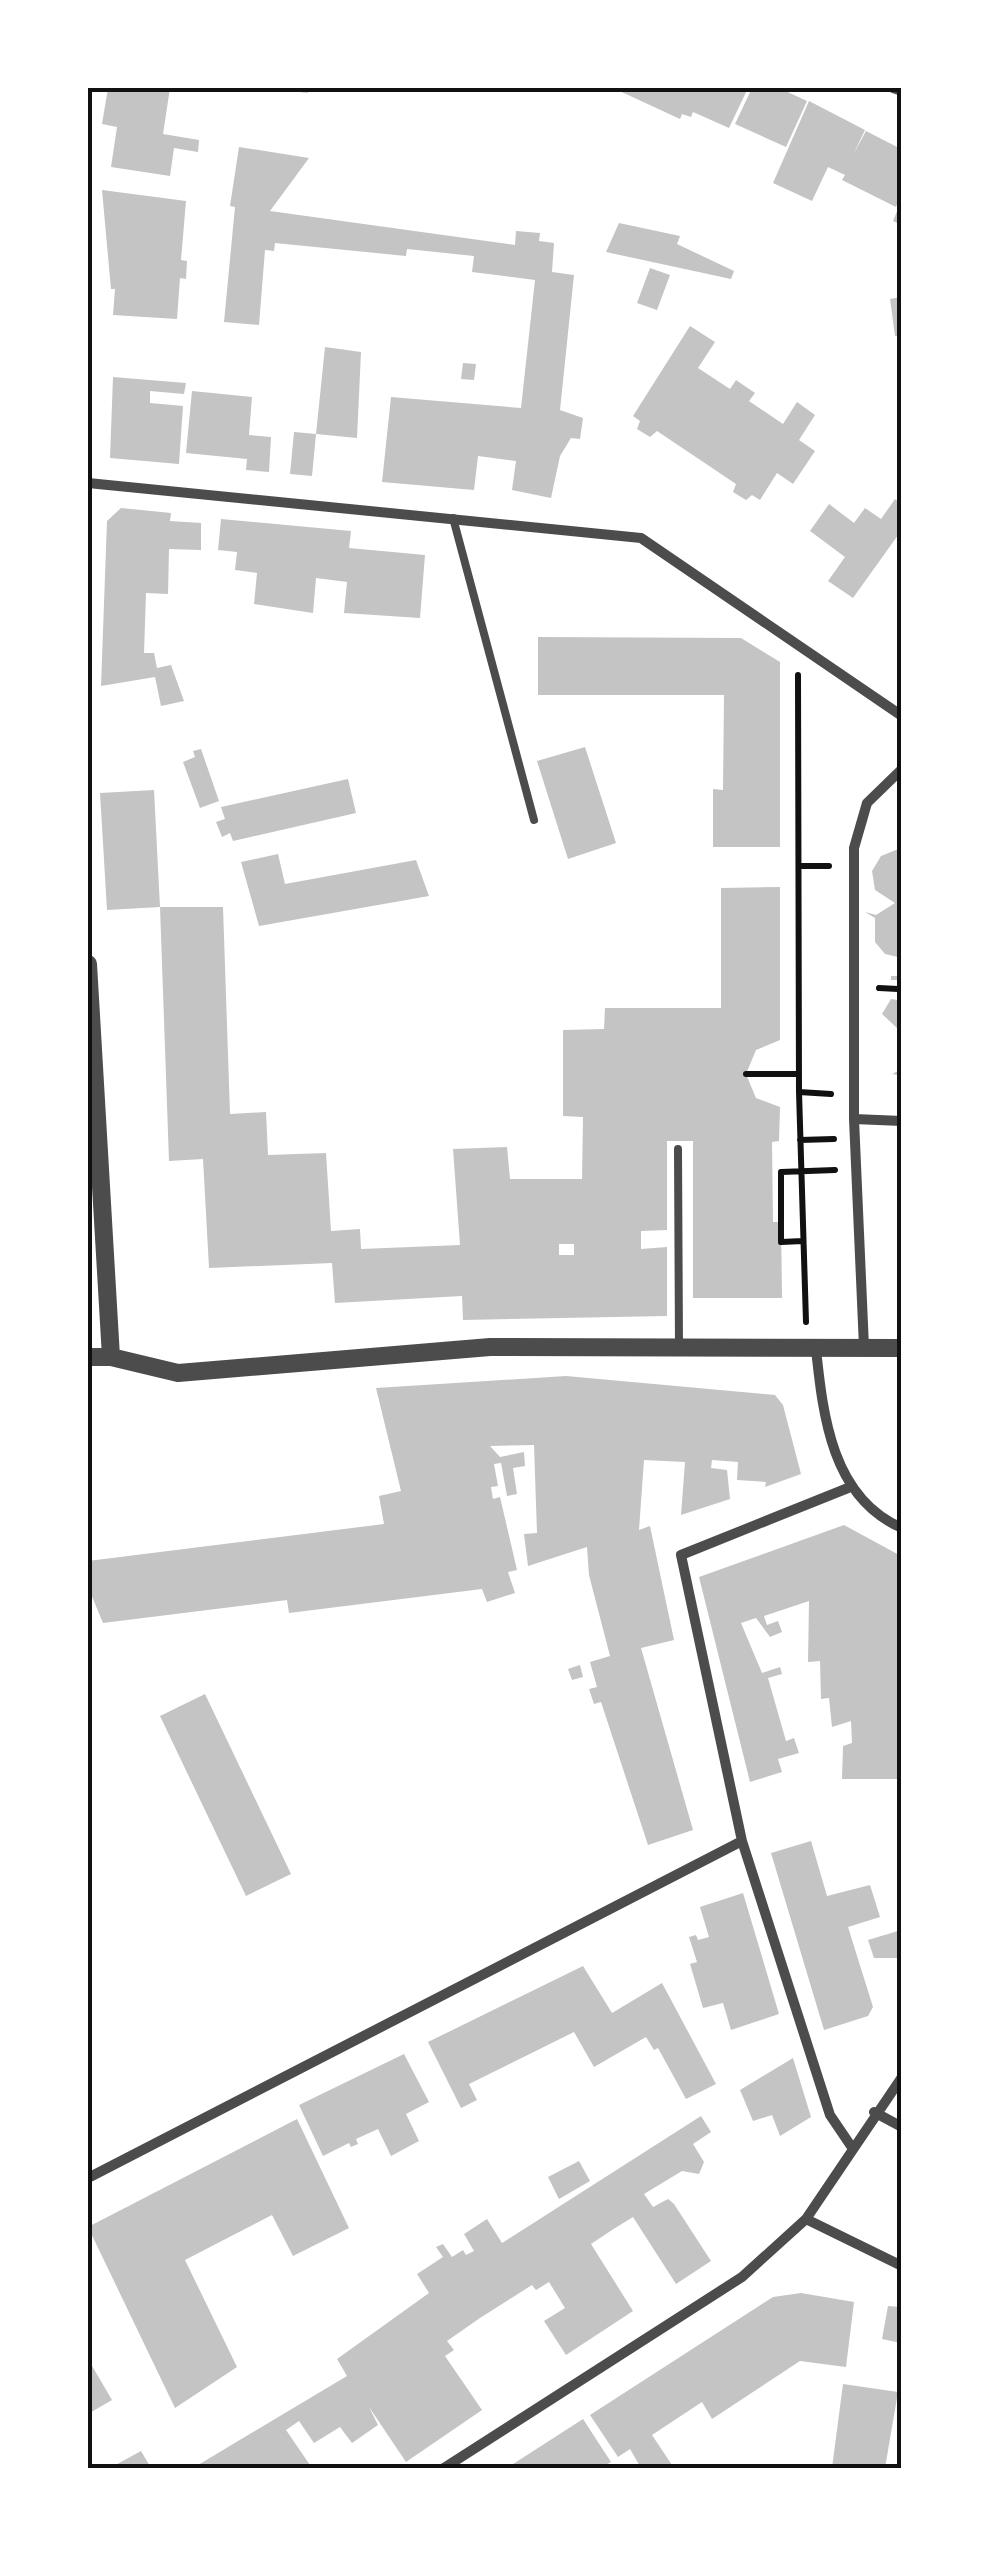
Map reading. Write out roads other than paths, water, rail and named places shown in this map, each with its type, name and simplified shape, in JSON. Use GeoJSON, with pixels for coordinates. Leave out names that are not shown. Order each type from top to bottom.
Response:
{"type":"FeatureCollection","features":[{"type":"Feature","properties":{"kind":"street"},"geometry":{"type":"LineString","coordinates":[[894,88],[902,91]]}},
{"type":"Feature","properties":{"kind":"street"},"geometry":{"type":"LineString","coordinates":[[88,483],[641,538],[902,716]]}},
{"type":"Feature","properties":{"kind":"street"},"geometry":{"type":"LineString","coordinates":[[864,1347],[854,1119],[854,848],[867,803],[902,769]]}},
{"type":"Feature","properties":{"kind":"street"},"geometry":{"type":"LineString","coordinates":[[88,964],[111,1357]]}},
{"type":"Feature","properties":{"kind":"street"},"geometry":{"type":"LineString","coordinates":[[854,1119],[902,1121]]}},
{"type":"Feature","properties":{"kind":"street"},"geometry":{"type":"LineString","coordinates":[[88,1357],[111,1357],[178,1373],[490,1347],[902,1348]]}},
{"type":"Feature","properties":{"kind":"street"},"geometry":{"type":"LineString","coordinates":[[816,1348],[821,1405],[848,1488],[880,1519],[902,1528]]}},
{"type":"Feature","properties":{"kind":"street"},"geometry":{"type":"LineString","coordinates":[[848,1488],[681,1555],[742,1842],[830,2114],[852,2146]]}},
{"type":"Feature","properties":{"kind":"street"},"geometry":{"type":"LineString","coordinates":[[88,2178],[742,1842]]}},
{"type":"Feature","properties":{"kind":"street"},"geometry":{"type":"LineString","coordinates":[[444,2468],[742,2277],[806,2219],[874,2112],[902,2076]]}},
{"type":"Feature","properties":{"kind":"street"},"geometry":{"type":"LineString","coordinates":[[874,2112],[902,2127]]}},
{"type":"Feature","properties":{"kind":"street"},"geometry":{"type":"LineString","coordinates":[[806,2219],[902,2266]]}},
{"type":"Feature","properties":{"kind":"lane"},"geometry":{"type":"LineString","coordinates":[[453,518],[534,820]]}},
{"type":"Feature","properties":{"kind":"lane"},"geometry":{"type":"LineString","coordinates":[[678,1149],[679,1348]]}}]}
